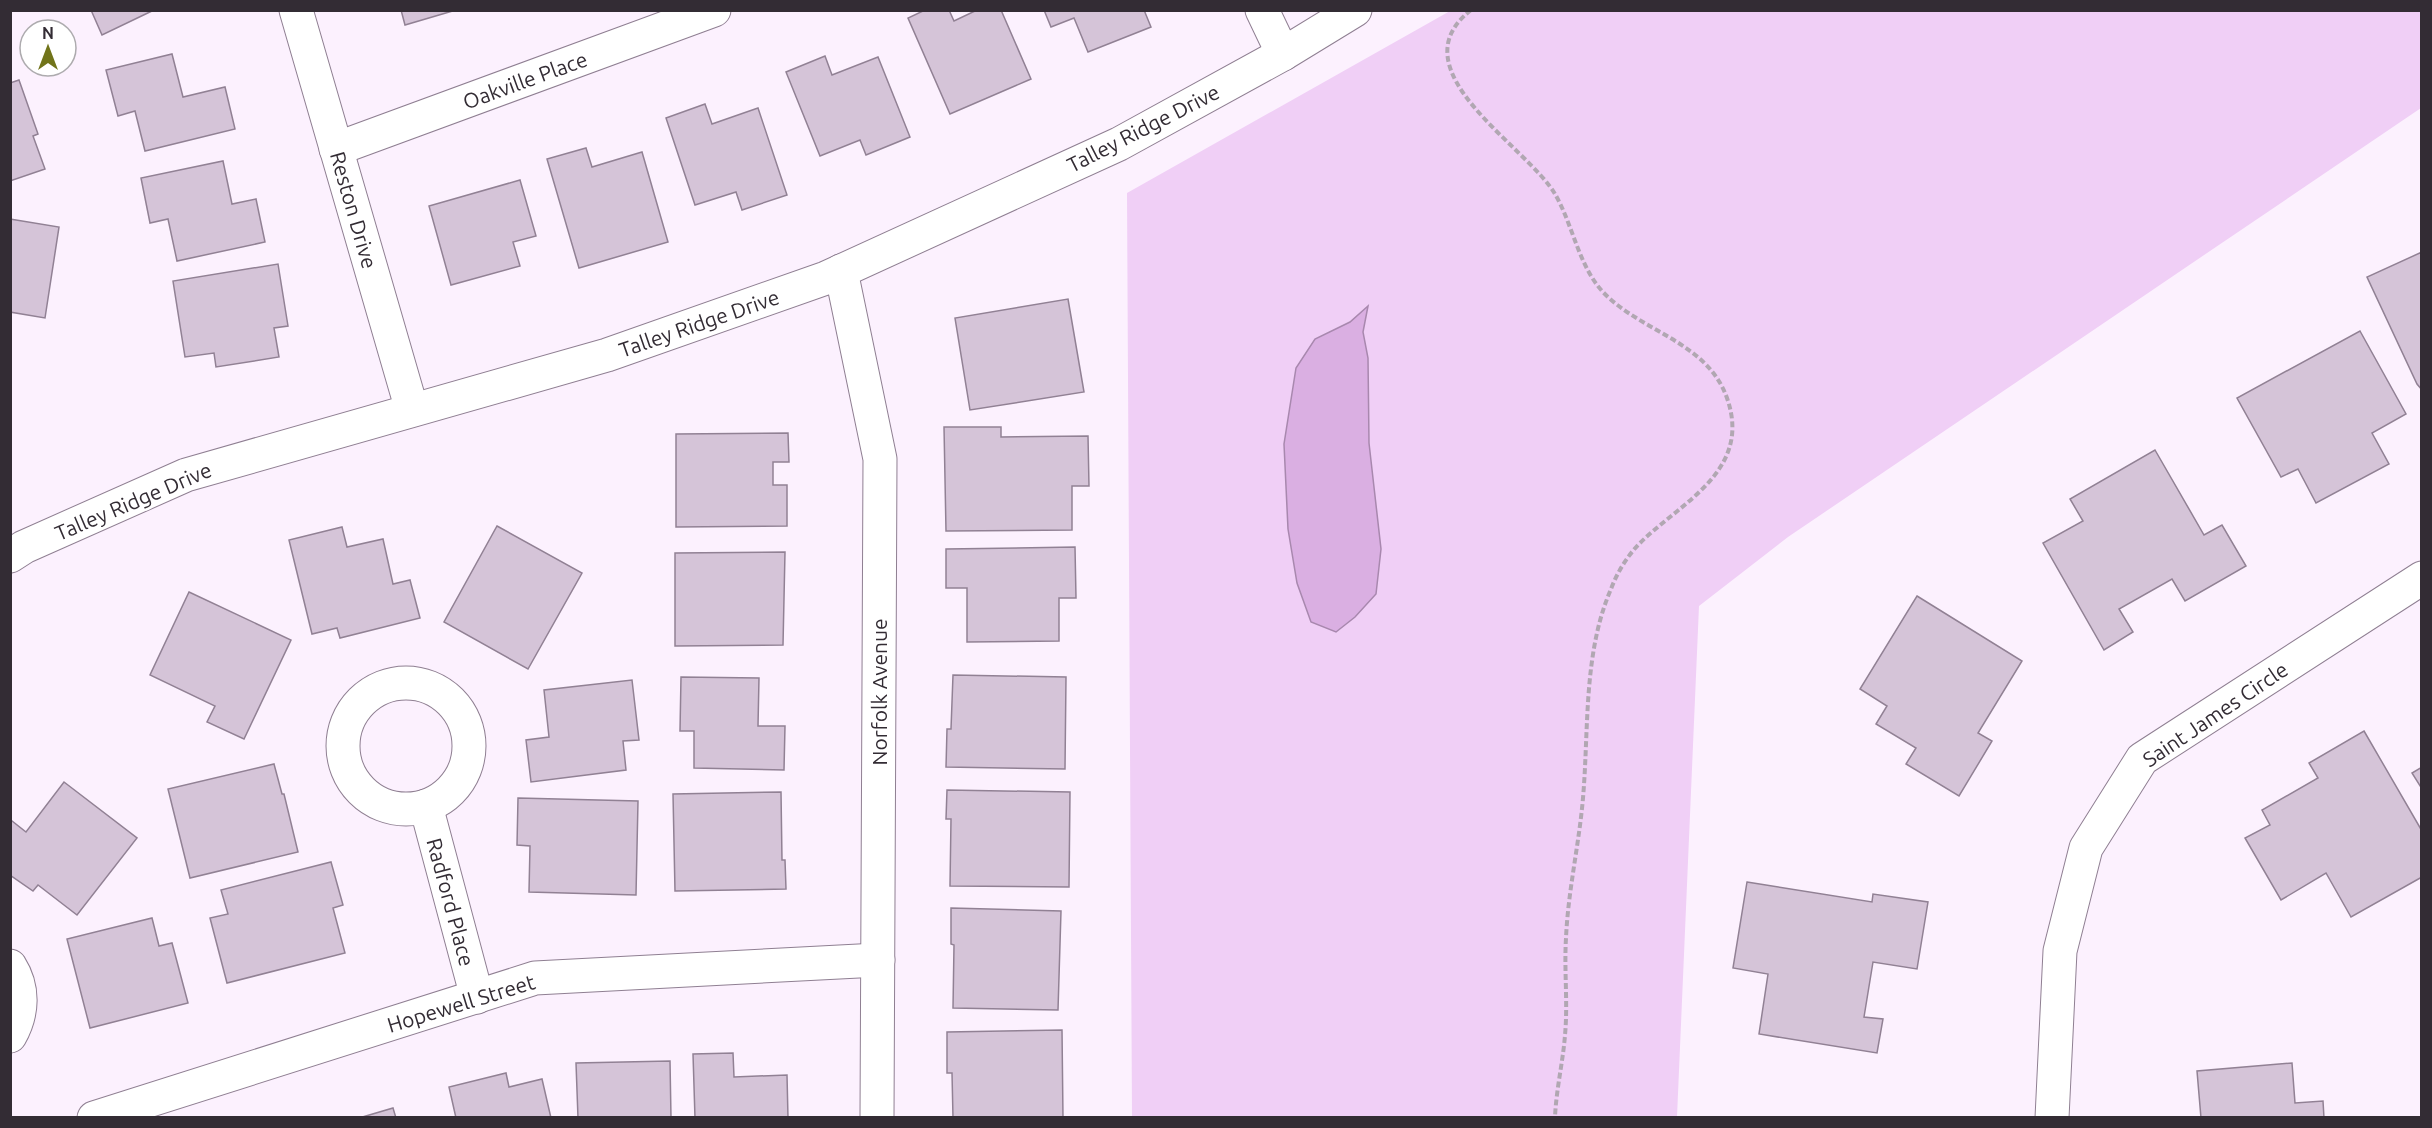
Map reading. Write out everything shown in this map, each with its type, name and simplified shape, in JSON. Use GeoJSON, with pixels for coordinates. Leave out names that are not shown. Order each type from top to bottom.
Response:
{"type":"FeatureCollection","features":[{"type":"Feature","properties":{"kind":"street","name":"Reston Drive"},"geometry":{"type":"LineString","coordinates":[[296,10],[412,410]]}},
{"type":"Feature","properties":{"kind":"street","name":"Oakville Place"},"geometry":{"type":"LineString","coordinates":[[336,149],[714,10]]}},
{"type":"Feature","properties":{"kind":"street"},"geometry":{"type":"LineString","coordinates":[[1262,10],[1283,54]]}},
{"type":"Feature","properties":{"kind":"street","name":"Talley Ridge Drive"},"geometry":{"type":"LineString","coordinates":[[10,556],[24,547],[186,475],[607,355],[826,278],[1119,144],[1283,54],[1355,10]]}},
{"type":"Feature","properties":{"kind":"street","name":"Norfolk Avenue"},"geometry":{"type":"LineString","coordinates":[[841,271],[880,459],[877,1118]]}},
{"type":"Feature","properties":{"kind":"street","name":"Saint James Circle"},"geometry":{"type":"LineString","coordinates":[[2052,1118],[2058,974],[2062,939],[2086,848],[2142,759],[2421,578]]}},
{"type":"Feature","properties":{"kind":"street","name":"Radford Place"},"geometry":{"type":"LineString","coordinates":[[426,806],[477,998]]}},
{"type":"Feature","properties":{"kind":"street","name":"Hopewell Street"},"geometry":{"type":"LineString","coordinates":[[94,1118],[535,978],[878,960]]}},
{"type":"Feature","properties":{"kind":"street"},"geometry":{"type":"LineString","coordinates":[[10,966],[21,994],[17,1023],[10,1036]]}},
{"type":"Feature","properties":{"kind":"path"},"geometry":{"type":"LineString","coordinates":[[1472,10],[1459,21],[1451,32],[1447,56],[1455,77],[1468,100],[1550,186],[1571,228],[1584,264],[1600,289],[1621,308],[1675,339],[1701,360],[1724,389],[1732,420],[1729,448],[1713,479],[1697,496],[1637,546],[1619,571],[1598,624],[1591,671],[1583,798],[1566,938],[1566,1033],[1556,1118]]}},
{"type":"Feature","properties":{"kind":"shaded area"},"geometry":{"type":"Polygon","coordinates":[[[1450,11],[2421,11],[2421,108],[1788,537],[1699,606],[1677,1117],[1132,1117],[1127,193],[1450,11]]]}},
{"type":"Feature","properties":{"kind":"shaded area"},"geometry":{"type":"Polygon","coordinates":[[[1368,306],[1363,332],[1368,358],[1369,443],[1381,549],[1376,594],[1355,617],[1336,632],[1311,622],[1297,583],[1288,529],[1284,444],[1296,368],[1315,339],[1350,322],[1368,306]]]}},
{"type":"Feature","properties":{"kind":"building"},"geometry":{"type":"Polygon","coordinates":[[[91,10],[154,10],[102,35],[91,10]]]}},
{"type":"Feature","properties":{"kind":"building"},"geometry":{"type":"Polygon","coordinates":[[[401,10],[456,10],[405,25],[401,10]]]}},
{"type":"Feature","properties":{"kind":"building"},"geometry":{"type":"Polygon","coordinates":[[[925,10],[949,10],[954,21],[977,10],[1001,10],[1031,79],[950,114],[908,18],[925,10]]]}},
{"type":"Feature","properties":{"kind":"building"},"geometry":{"type":"Polygon","coordinates":[[[1044,10],[1144,10],[1151,27],[1088,52],[1074,18],[1051,27],[1044,10]]]}},
{"type":"Feature","properties":{"kind":"building"},"geometry":{"type":"Polygon","coordinates":[[[172,54],[183,97],[225,87],[235,129],[145,151],[135,111],[118,116],[106,70],[172,54]]]}},
{"type":"Feature","properties":{"kind":"building"},"geometry":{"type":"Polygon","coordinates":[[[825,56],[832,75],[878,57],[910,137],[866,155],[860,140],[820,156],[786,72],[825,56]]]}},
{"type":"Feature","properties":{"kind":"building"},"geometry":{"type":"Polygon","coordinates":[[[19,80],[38,134],[33,136],[45,169],[10,181],[10,83],[19,80]]]}},
{"type":"Feature","properties":{"kind":"building"},"geometry":{"type":"Polygon","coordinates":[[[705,104],[712,124],[758,108],[787,195],[742,210],[736,192],[695,205],[666,118],[705,104]]]}},
{"type":"Feature","properties":{"kind":"building"},"geometry":{"type":"Polygon","coordinates":[[[586,148],[592,167],[642,152],[668,242],[579,268],[547,159],[586,148]]]}},
{"type":"Feature","properties":{"kind":"building"},"geometry":{"type":"Polygon","coordinates":[[[223,161],[232,204],[256,199],[265,242],[177,261],[168,219],[150,223],[141,178],[223,161]]]}},
{"type":"Feature","properties":{"kind":"building"},"geometry":{"type":"Polygon","coordinates":[[[520,180],[536,236],[513,242],[520,266],[451,285],[429,206],[520,180]]]}},
{"type":"Feature","properties":{"kind":"building"},"geometry":{"type":"Polygon","coordinates":[[[10,219],[59,227],[45,318],[10,312],[10,219]]]}},
{"type":"Feature","properties":{"kind":"building"},"geometry":{"type":"Polygon","coordinates":[[[2422,252],[2422,390],[2417,384],[2367,277],[2422,252]]]}},
{"type":"Feature","properties":{"kind":"building"},"geometry":{"type":"Polygon","coordinates":[[[278,264],[288,326],[274,328],[279,357],[216,367],[214,353],[185,357],[173,281],[278,264]]]}},
{"type":"Feature","properties":{"kind":"building"},"geometry":{"type":"Polygon","coordinates":[[[1068,299],[1084,392],[970,410],[955,318],[1068,299]]]}},
{"type":"Feature","properties":{"kind":"building"},"geometry":{"type":"Polygon","coordinates":[[[2360,331],[2406,414],[2372,433],[2389,464],[2316,503],[2298,469],[2281,477],[2237,398],[2360,331]]]}},
{"type":"Feature","properties":{"kind":"building"},"geometry":{"type":"Polygon","coordinates":[[[944,427],[1001,427],[1001,437],[1088,436],[1089,486],[1072,486],[1072,530],[946,531],[944,427]]]}},
{"type":"Feature","properties":{"kind":"building"},"geometry":{"type":"Polygon","coordinates":[[[788,433],[789,462],[773,462],[773,485],[787,485],[787,526],[676,527],[676,434],[788,433]]]}},
{"type":"Feature","properties":{"kind":"building"},"geometry":{"type":"Polygon","coordinates":[[[2155,450],[2204,535],[2222,525],[2246,566],[2185,601],[2172,579],[2119,609],[2133,632],[2104,650],[2043,543],[2083,521],[2070,499],[2155,450]]]}},
{"type":"Feature","properties":{"kind":"building"},"geometry":{"type":"Polygon","coordinates":[[[497,526],[582,573],[528,669],[444,622],[497,526]]]}},
{"type":"Feature","properties":{"kind":"building"},"geometry":{"type":"Polygon","coordinates":[[[342,527],[347,547],[383,539],[393,584],[410,580],[420,618],[340,638],[337,628],[312,634],[289,540],[342,527]]]}},
{"type":"Feature","properties":{"kind":"building"},"geometry":{"type":"Polygon","coordinates":[[[1075,547],[1076,598],[1059,598],[1059,641],[967,642],[967,588],[946,588],[946,549],[1075,547]]]}},
{"type":"Feature","properties":{"kind":"building"},"geometry":{"type":"Polygon","coordinates":[[[785,552],[783,645],[675,646],[675,553],[785,552]]]}},
{"type":"Feature","properties":{"kind":"building"},"geometry":{"type":"Polygon","coordinates":[[[189,592],[291,640],[244,739],[207,722],[215,706],[150,675],[189,592]]]}},
{"type":"Feature","properties":{"kind":"building"},"geometry":{"type":"Polygon","coordinates":[[[1917,596],[2022,661],[1978,733],[1992,741],[1959,796],[1906,764],[1916,748],[1876,724],[1887,706],[1860,689],[1917,596]]]}},
{"type":"Feature","properties":{"kind":"building"},"geometry":{"type":"Polygon","coordinates":[[[953,675],[1066,677],[1065,769],[946,767],[947,729],[951,729],[953,675]]]}},
{"type":"Feature","properties":{"kind":"building"},"geometry":{"type":"Polygon","coordinates":[[[681,677],[759,678],[758,726],[785,726],[784,770],[694,768],[694,731],[680,731],[681,677]]]}},
{"type":"Feature","properties":{"kind":"building"},"geometry":{"type":"Polygon","coordinates":[[[632,680],[639,740],[623,741],[626,770],[531,782],[526,740],[549,737],[544,690],[632,680]]]}},
{"type":"Feature","properties":{"kind":"building"},"geometry":{"type":"Polygon","coordinates":[[[2364,731],[2422,831],[2422,877],[2351,917],[2326,873],[2281,900],[2245,838],[2270,825],[2262,810],[2318,778],[2309,763],[2364,731]]]}},
{"type":"Feature","properties":{"kind":"building"},"geometry":{"type":"Polygon","coordinates":[[[274,764],[298,852],[190,878],[168,789],[274,764]]]}},
{"type":"Feature","properties":{"kind":"building"},"geometry":{"type":"Polygon","coordinates":[[[2422,767],[2422,789],[2412,773],[2422,767]]]}},
{"type":"Feature","properties":{"kind":"building"},"geometry":{"type":"Polygon","coordinates":[[[64,782],[137,838],[77,915],[38,885],[33,891],[10,875],[10,823],[12,821],[26,832],[64,782]]]}},
{"type":"Feature","properties":{"kind":"building"},"geometry":{"type":"Polygon","coordinates":[[[947,790],[1070,792],[1069,887],[950,886],[951,819],[946,819],[947,790]]]}},
{"type":"Feature","properties":{"kind":"building"},"geometry":{"type":"Polygon","coordinates":[[[781,792],[782,860],[785,860],[786,889],[675,891],[673,794],[781,792]]]}},
{"type":"Feature","properties":{"kind":"building"},"geometry":{"type":"Polygon","coordinates":[[[518,798],[638,801],[636,895],[529,892],[530,846],[517,845],[518,798]]]}},
{"type":"Feature","properties":{"kind":"building"},"geometry":{"type":"Polygon","coordinates":[[[331,862],[343,905],[333,908],[345,953],[227,983],[210,918],[228,914],[221,890],[331,862]]]}},
{"type":"Feature","properties":{"kind":"building"},"geometry":{"type":"Polygon","coordinates":[[[1747,882],[1872,902],[1873,894],[1928,902],[1917,969],[1873,962],[1864,1017],[1883,1019],[1877,1053],[1759,1034],[1768,974],[1733,968],[1747,882]]]}},
{"type":"Feature","properties":{"kind":"building"},"geometry":{"type":"Polygon","coordinates":[[[951,908],[1061,911],[1058,1010],[953,1008],[954,945],[951,944],[951,908]]]}},
{"type":"Feature","properties":{"kind":"building"},"geometry":{"type":"Polygon","coordinates":[[[152,918],[159,946],[172,943],[188,1003],[90,1028],[67,939],[152,918]]]}},
{"type":"Feature","properties":{"kind":"building"},"geometry":{"type":"Polygon","coordinates":[[[1062,1030],[1063,1118],[953,1118],[952,1073],[947,1073],[947,1032],[1062,1030]]]}},
{"type":"Feature","properties":{"kind":"building"},"geometry":{"type":"Polygon","coordinates":[[[733,1053],[734,1077],[787,1075],[788,1118],[695,1118],[693,1054],[733,1053]]]}},
{"type":"Feature","properties":{"kind":"building"},"geometry":{"type":"Polygon","coordinates":[[[670,1061],[671,1118],[578,1118],[576,1063],[670,1061]]]}},
{"type":"Feature","properties":{"kind":"building"},"geometry":{"type":"Polygon","coordinates":[[[2292,1063],[2295,1103],[2323,1101],[2324,1118],[2201,1118],[2197,1071],[2292,1063]]]}},
{"type":"Feature","properties":{"kind":"building"},"geometry":{"type":"Polygon","coordinates":[[[506,1073],[509,1087],[542,1079],[551,1118],[456,1118],[449,1087],[506,1073]]]}},
{"type":"Feature","properties":{"kind":"building"},"geometry":{"type":"Polygon","coordinates":[[[393,1108],[396,1118],[359,1118],[393,1108]]]}}]}
